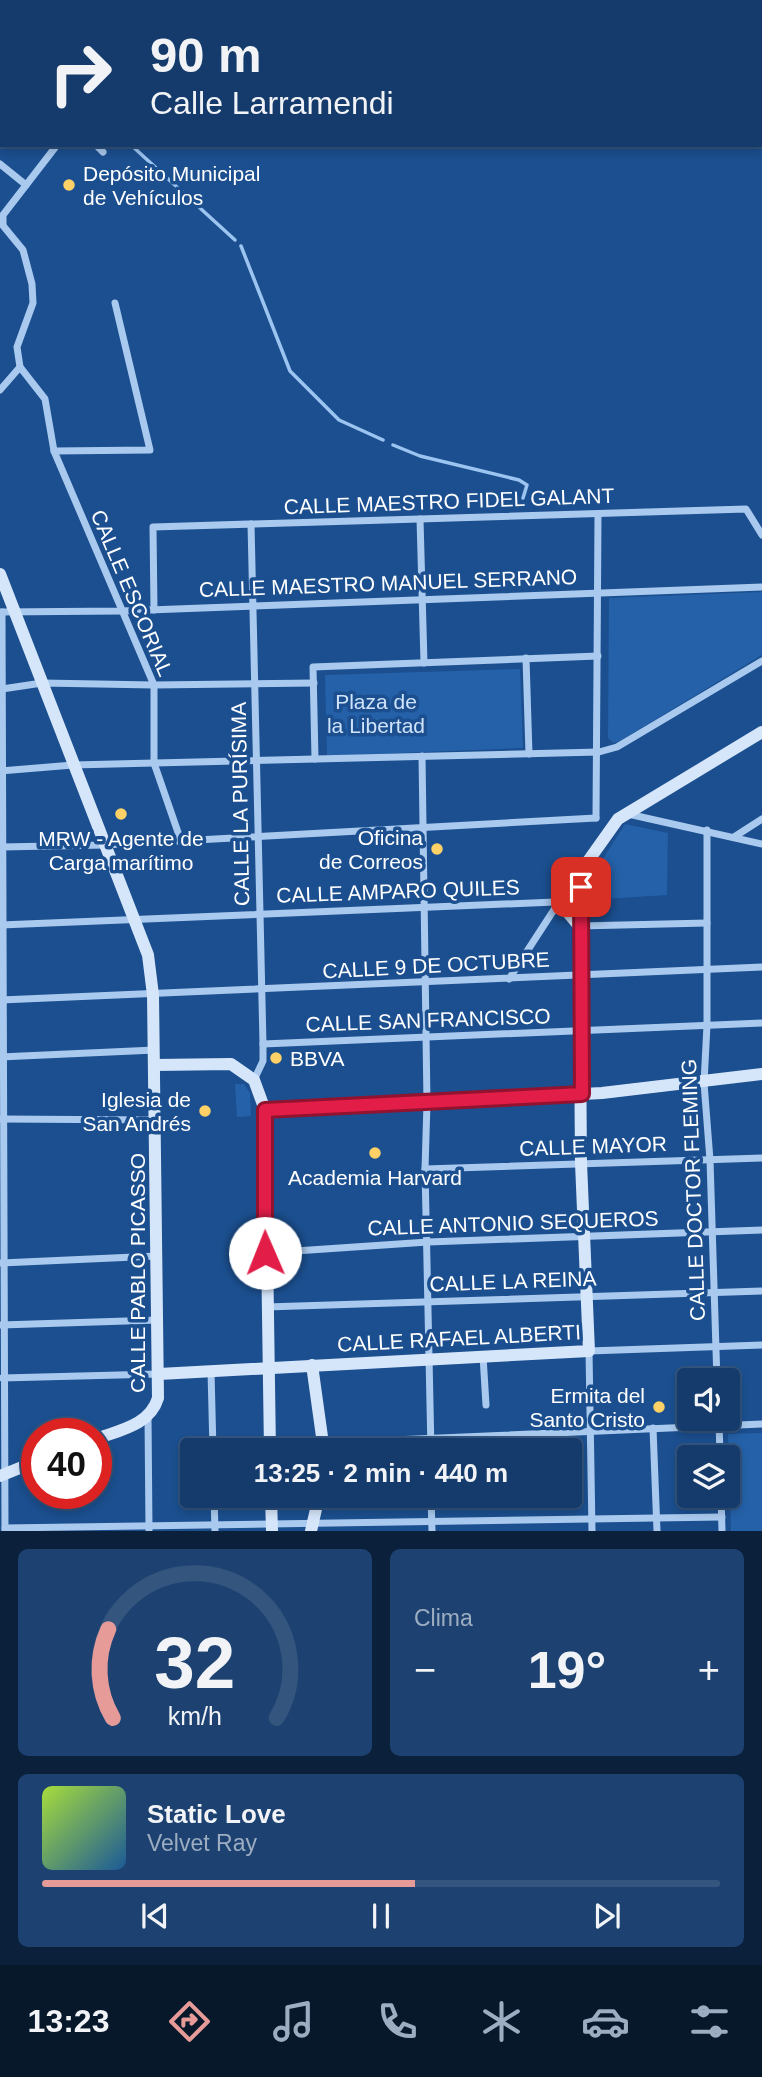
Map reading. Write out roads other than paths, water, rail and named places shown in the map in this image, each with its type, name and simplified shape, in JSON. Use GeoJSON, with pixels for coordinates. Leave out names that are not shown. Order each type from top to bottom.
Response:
{"type":"FeatureCollection","features":[{"type":"Feature","properties":{"kind":"main road","name":"CALLE PABLO PICASSO"},"geometry":{"type":"LineString","coordinates":[[0,574],[6,612],[42,683],[148,955],[156,1050],[159,1374],[158,1398],[148,1415]]}},
{"type":"Feature","properties":{"kind":"main road"},"geometry":{"type":"LineString","coordinates":[[579,926],[559,902],[583,872],[611,826],[762,732]]}},
{"type":"Feature","properties":{"kind":"main road"},"geometry":{"type":"LineString","coordinates":[[583,872],[579,901],[581,1163],[589,1351]]}},
{"type":"Feature","properties":{"kind":"main road"},"geometry":{"type":"LineString","coordinates":[[155,1065],[231,1065],[254,1080],[265,1110],[270,1438]]}},
{"type":"Feature","properties":{"kind":"main road"},"geometry":{"type":"LineString","coordinates":[[265,1110],[582,1094],[704,1083],[762,1074]]}},
{"type":"Feature","properties":{"kind":"main road","name":"CALLE RAFAEL ALBERTI"},"geometry":{"type":"LineString","coordinates":[[159,1374],[589,1351]]}},
{"type":"Feature","properties":{"kind":"main road"},"geometry":{"type":"LineString","coordinates":[[312,1365],[323,1438]]}},
{"type":"Feature","properties":{"kind":"main road"},"geometry":{"type":"LineString","coordinates":[[112,1433],[140,1422],[148,1415]]}},
{"type":"Feature","properties":{"kind":"main road"},"geometry":{"type":"LineString","coordinates":[[2,1474],[21,1467]]}},
{"type":"Feature","properties":{"kind":"main road"},"geometry":{"type":"LineString","coordinates":[[271,1508],[272,1528]]}},
{"type":"Feature","properties":{"kind":"main road"},"geometry":{"type":"LineString","coordinates":[[312,1527],[316,1508]]}},
{"type":"Feature","properties":{"kind":"street"},"geometry":{"type":"LineString","coordinates":[[0,390],[20,367],[17,346],[33,303],[32,284],[23,250],[1,224],[3,215],[55,147]]}},
{"type":"Feature","properties":{"kind":"street"},"geometry":{"type":"LineString","coordinates":[[98,147],[103,152]]}},
{"type":"Feature","properties":{"kind":"street"},"geometry":{"type":"LineString","coordinates":[[0,164],[26,185]]}},
{"type":"Feature","properties":{"kind":"street"},"geometry":{"type":"LineString","coordinates":[[54,451],[150,450],[115,303]]}},
{"type":"Feature","properties":{"kind":"street","name":"CALLE ESCORIAL"},"geometry":{"type":"LineString","coordinates":[[20,367],[45,399],[54,451],[154,685],[154,763],[181,841]]}},
{"type":"Feature","properties":{"kind":"street","name":"CALLE MAESTRO FIDEL GALANT"},"geometry":{"type":"LineString","coordinates":[[153,610],[153,527],[746,509],[762,534]]}},
{"type":"Feature","properties":{"kind":"street"},"geometry":{"type":"LineString","coordinates":[[596,818],[598,515]]}},
{"type":"Feature","properties":{"kind":"street"},"geometry":{"type":"LineString","coordinates":[[420,519],[424,663]]}},
{"type":"Feature","properties":{"kind":"street","name":"CALLE LA PURÍSIMA"},"geometry":{"type":"LineString","coordinates":[[251,524],[263,1044],[263,1061],[254,1080]]}},
{"type":"Feature","properties":{"kind":"street","name":"CALLE MAESTRO MANUEL SERRANO"},"geometry":{"type":"LineString","coordinates":[[6,612],[153,610],[762,587]]}},
{"type":"Feature","properties":{"kind":"street"},"geometry":{"type":"LineString","coordinates":[[6,612],[1,771],[2,1474],[5,1530],[272,1528],[722,1517]]}},
{"type":"Feature","properties":{"kind":"street"},"geometry":{"type":"LineString","coordinates":[[316,759],[313,667],[598,656]]}},
{"type":"Feature","properties":{"kind":"street"},"geometry":{"type":"LineString","coordinates":[[526,658],[529,754]]}},
{"type":"Feature","properties":{"kind":"street"},"geometry":{"type":"LineString","coordinates":[[1,771],[73,765],[598,752],[617,747],[762,661]]}},
{"type":"Feature","properties":{"kind":"street"},"geometry":{"type":"LineString","coordinates":[[2,689],[42,683],[314,683]]}},
{"type":"Feature","properties":{"kind":"street"},"geometry":{"type":"LineString","coordinates":[[422,756],[427,1103],[425,1169],[431,1436]]}},
{"type":"Feature","properties":{"kind":"street"},"geometry":{"type":"LineString","coordinates":[[628,814],[762,844]]}},
{"type":"Feature","properties":{"kind":"street"},"geometry":{"type":"LineString","coordinates":[[1,847],[105,845],[596,818],[611,826]]}},
{"type":"Feature","properties":{"kind":"street"},"geometry":{"type":"LineString","coordinates":[[734,837],[762,819]]}},
{"type":"Feature","properties":{"kind":"street","name":"CALLE DOCTOR FLEMING"},"geometry":{"type":"LineString","coordinates":[[707,830],[707,1025],[704,1083],[710,1160],[717,1368]]}},
{"type":"Feature","properties":{"kind":"street","name":"CALLE AMPARO QUILES"},"geometry":{"type":"LineString","coordinates":[[1,925],[579,901]]}},
{"type":"Feature","properties":{"kind":"street"},"geometry":{"type":"LineString","coordinates":[[509,979],[559,902]]}},
{"type":"Feature","properties":{"kind":"street"},"geometry":{"type":"LineString","coordinates":[[579,926],[707,923]]}},
{"type":"Feature","properties":{"kind":"street","name":"CALLE 9 DE OCTUBRE"},"geometry":{"type":"LineString","coordinates":[[2,1000],[762,967]]}},
{"type":"Feature","properties":{"kind":"street","name":"CALLE SAN FRANCISCO"},"geometry":{"type":"LineString","coordinates":[[263,1044],[762,1023]]}},
{"type":"Feature","properties":{"kind":"street"},"geometry":{"type":"LineString","coordinates":[[2,1057],[156,1050]]}},
{"type":"Feature","properties":{"kind":"street"},"geometry":{"type":"LineString","coordinates":[[2,1119],[156,1120]]}},
{"type":"Feature","properties":{"kind":"street","name":"CALLE MAYOR"},"geometry":{"type":"LineString","coordinates":[[425,1169],[762,1158]]}},
{"type":"Feature","properties":{"kind":"street","name":"CALLE ANTONIO SEQUEROS"},"geometry":{"type":"LineString","coordinates":[[265,1249],[762,1230]]}},
{"type":"Feature","properties":{"kind":"street"},"geometry":{"type":"LineString","coordinates":[[2,1263],[158,1256]]}},
{"type":"Feature","properties":{"kind":"street","name":"CALLE LA REINA"},"geometry":{"type":"LineString","coordinates":[[266,1307],[762,1291]]}},
{"type":"Feature","properties":{"kind":"street"},"geometry":{"type":"LineString","coordinates":[[2,1325],[158,1320]]}},
{"type":"Feature","properties":{"kind":"street","name":"CALLE RAFAEL ALBERTI"},"geometry":{"type":"LineString","coordinates":[[589,1351],[762,1345]]}},
{"type":"Feature","properties":{"kind":"street"},"geometry":{"type":"LineString","coordinates":[[589,1351],[592,1531]]}},
{"type":"Feature","properties":{"kind":"street"},"geometry":{"type":"LineString","coordinates":[[483,1356],[486,1405]]}},
{"type":"Feature","properties":{"kind":"street"},"geometry":{"type":"LineString","coordinates":[[211,1370],[213,1438]]}},
{"type":"Feature","properties":{"kind":"street"},"geometry":{"type":"LineString","coordinates":[[2,1378],[159,1374]]}},
{"type":"Feature","properties":{"kind":"street"},"geometry":{"type":"LineString","coordinates":[[148,1415],[149,1529]]}},
{"type":"Feature","properties":{"kind":"street"},"geometry":{"type":"LineString","coordinates":[[740,1423],[762,1424]]}},
{"type":"Feature","properties":{"kind":"street"},"geometry":{"type":"LineString","coordinates":[[412,1438],[677,1426]]}},
{"type":"Feature","properties":{"kind":"street"},"geometry":{"type":"LineString","coordinates":[[653,1428],[657,1531]]}},
{"type":"Feature","properties":{"kind":"street"},"geometry":{"type":"LineString","coordinates":[[214,1508],[214,1528]]}},
{"type":"Feature","properties":{"kind":"street"},"geometry":{"type":"LineString","coordinates":[[431,1508],[432,1531]]}},
{"type":"Feature","properties":{"kind":"street"},"geometry":{"type":"LineString","coordinates":[[722,1508],[722,1531]]}},
{"type":"Feature","properties":{"kind":"waterway"},"geometry":{"type":"LineString","coordinates":[[133,147],[235,240]]}},
{"type":"Feature","properties":{"kind":"waterway"},"geometry":{"type":"LineString","coordinates":[[241,246],[290,371],[339,420],[383,440]]}},
{"type":"Feature","properties":{"kind":"waterway"},"geometry":{"type":"LineString","coordinates":[[393,445],[420,456],[519,480],[527,485],[523,498]]}},
{"type":"Feature","properties":{"kind":"place","name":"Depósito Municipal de Vehículos"},"geometry":{"type":"Point","coordinates":[69,185]}},
{"type":"Feature","properties":{"kind":"place","name":"MRW - Agente de Carga marítimo"},"geometry":{"type":"Point","coordinates":[121,814]}},
{"type":"Feature","properties":{"kind":"place","name":"Oficina de Correos"},"geometry":{"type":"Point","coordinates":[437,849]}},
{"type":"Feature","properties":{"kind":"place","name":"BBVA"},"geometry":{"type":"Point","coordinates":[276,1058]}},
{"type":"Feature","properties":{"kind":"place","name":"Iglesia de San Andrés"},"geometry":{"type":"Point","coordinates":[205,1111]}},
{"type":"Feature","properties":{"kind":"place","name":"Academia Harvard"},"geometry":{"type":"Point","coordinates":[375,1153]}},
{"type":"Feature","properties":{"kind":"place","name":"Ermita del Santo Cristo"},"geometry":{"type":"Point","coordinates":[659,1407]}},
{"type":"Feature","properties":{"kind":"park label","name":"Plaza de la Libertad"},"geometry":{"type":"Point","coordinates":[376,713]}}]}
